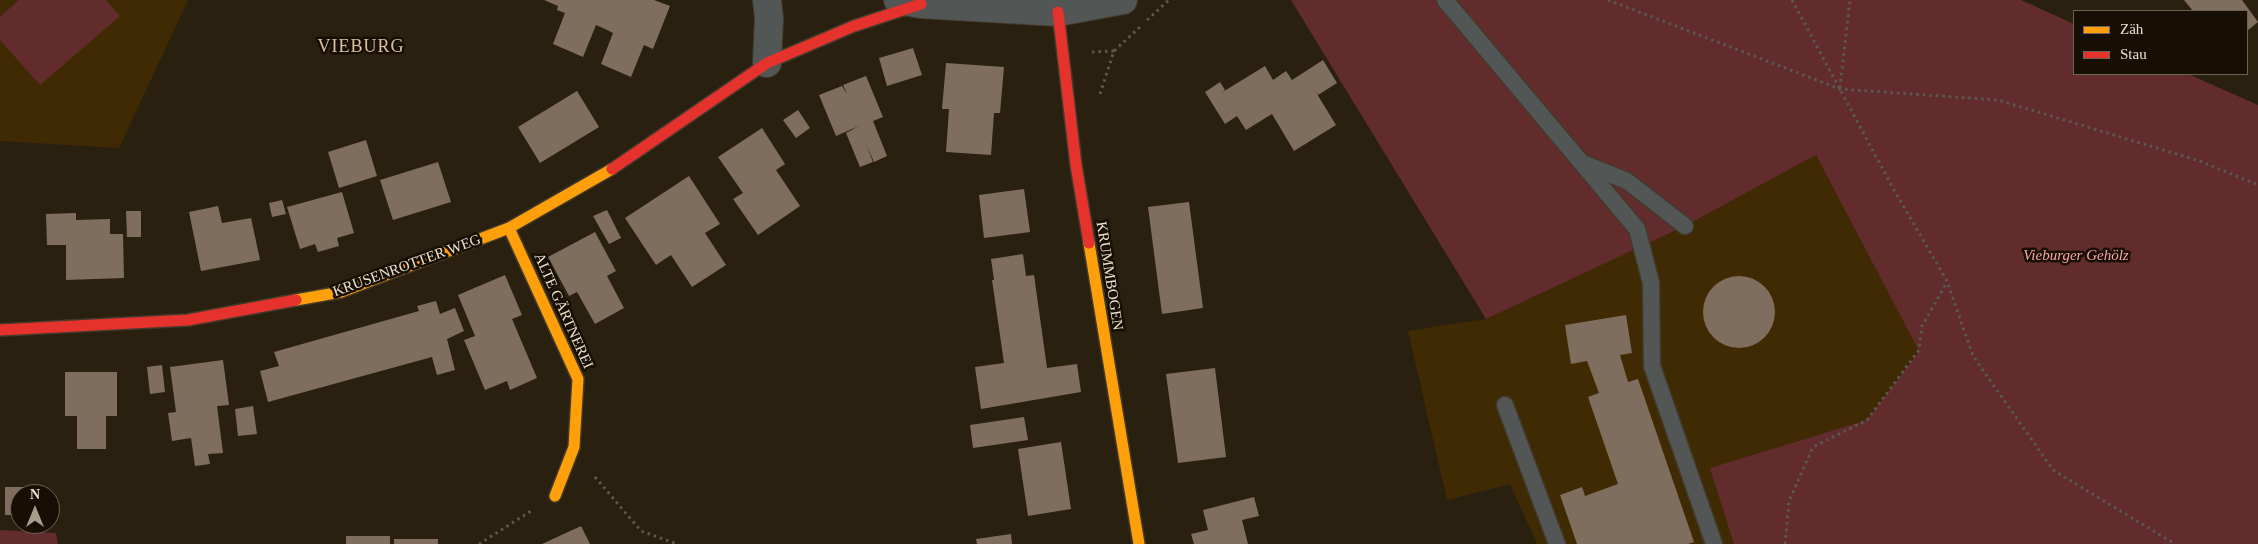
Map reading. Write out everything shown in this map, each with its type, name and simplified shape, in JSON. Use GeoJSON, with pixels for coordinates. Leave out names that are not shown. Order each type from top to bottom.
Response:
{"type":"FeatureCollection","features":[{"type":"Feature","properties":{"kind":"street"},"geometry":{"type":"LineString","coordinates":[[766,0],[769,18],[767,63]]}},
{"type":"Feature","properties":{"kind":"street","name":"KRUSENROTTER WEG"},"geometry":{"type":"LineString","coordinates":[[0,330],[188,320],[341,292],[508,228],[609,171],[767,63],[908,2],[1058,12],[1123,0]]}},
{"type":"Feature","properties":{"kind":"street","name":"KRUMMBOGEN"},"geometry":{"type":"LineString","coordinates":[[1058,12],[1077,171],[1138,544]]}},
{"type":"Feature","properties":{"kind":"street","name":"ALTE GÄRTNEREI"},"geometry":{"type":"LineString","coordinates":[[508,228],[578,379],[574,447],[555,496]]}},
{"type":"Feature","properties":{"kind":"lane"},"geometry":{"type":"LineString","coordinates":[[1445,0],[1637,229],[1651,283],[1652,366],[1714,544]]}},
{"type":"Feature","properties":{"kind":"lane"},"geometry":{"type":"LineString","coordinates":[[1582,163],[1628,181],[1686,226]]}},
{"type":"Feature","properties":{"kind":"lane"},"geometry":{"type":"LineString","coordinates":[[1505,405],[1557,544]]}},
{"type":"Feature","properties":{"kind":"path"},"geometry":{"type":"LineString","coordinates":[[1099,95],[1114,51],[1169,0]]}},
{"type":"Feature","properties":{"kind":"path"},"geometry":{"type":"LineString","coordinates":[[1608,0],[1840,89],[1998,100],[2200,161],[2258,185]]}},
{"type":"Feature","properties":{"kind":"path"},"geometry":{"type":"LineString","coordinates":[[1792,0],[1894,190],[1947,281],[1973,356],[2053,470],[2175,544]]}},
{"type":"Feature","properties":{"kind":"path"},"geometry":{"type":"LineString","coordinates":[[1840,89],[1850,0]]}},
{"type":"Feature","properties":{"kind":"path"},"geometry":{"type":"LineString","coordinates":[[1785,544],[1788,501],[1813,447],[1867,420],[1919,350],[1922,326],[1947,281]]}},
{"type":"Feature","properties":{"kind":"path"},"geometry":{"type":"LineString","coordinates":[[593,470],[596,478],[641,531],[678,544]]}},
{"type":"Feature","properties":{"kind":"path"},"geometry":{"type":"LineString","coordinates":[[478,544],[555,496]]}},
{"type":"Feature","properties":{"kind":"shaded area"},"geometry":{"type":"Polygon","coordinates":[[[0,0],[188,0],[119,148],[0,141],[0,0]]]}},
{"type":"Feature","properties":{"kind":"shaded area"},"geometry":{"type":"Polygon","coordinates":[[[1816,155],[1919,350],[1867,420],[1711,468],[1736,544],[1537,544],[1510,484],[1447,500],[1408,331],[1486,319],[1685,226],[1816,155]]]}},
{"type":"Feature","properties":{"kind":"green space"},"geometry":{"type":"Polygon","coordinates":[[[19,0],[106,0],[120,16],[40,85],[0,40],[0,17],[19,0]]]}},
{"type":"Feature","properties":{"kind":"green space","name":"Vieburger Gehölz"},"geometry":{"type":"Polygon","coordinates":[[[1291,0],[2021,0],[2073,24],[2073,75],[2190,75],[2258,105],[2258,544],[1734,544],[1710,468],[1867,420],[1919,351],[1816,155],[1685,226],[1486,319],[1291,0]]]}},
{"type":"Feature","properties":{"kind":"green space"},"geometry":{"type":"Polygon","coordinates":[[[0,530],[10,531],[10,534],[56,534],[58,544],[0,544],[0,530]]]}},
{"type":"Feature","properties":{"kind":"building"},"geometry":{"type":"Polygon","coordinates":[[[544,0],[654,0],[670,6],[653,49],[644,45],[631,77],[601,64],[613,33],[596,25],[583,57],[553,44],[565,13],[557,10],[558,6],[544,0]]]}},
{"type":"Feature","properties":{"kind":"building"},"geometry":{"type":"Polygon","coordinates":[[[2184,0],[2242,0],[2258,22],[2248,30],[2248,10],[2192,10],[2184,0]]]}},
{"type":"Feature","properties":{"kind":"building"},"geometry":{"type":"Polygon","coordinates":[[[913,48],[922,75],[887,86],[879,58],[913,48]]]}},
{"type":"Feature","properties":{"kind":"building"},"geometry":{"type":"Polygon","coordinates":[[[1323,60],[1337,83],[1318,95],[1314,89],[1336,125],[1294,151],[1272,114],[1246,130],[1237,116],[1225,124],[1205,92],[1220,82],[1225,90],[1221,93],[1265,66],[1273,80],[1286,71],[1292,80],[1323,60]]]}},
{"type":"Feature","properties":{"kind":"building"},"geometry":{"type":"Polygon","coordinates":[[[946,63],[1004,67],[1000,113],[994,113],[991,155],[946,152],[949,109],[942,109],[946,63]]]}},
{"type":"Feature","properties":{"kind":"building"},"geometry":{"type":"Polygon","coordinates":[[[866,76],[883,117],[873,121],[887,156],[874,162],[866,144],[873,162],[860,167],[846,133],[859,126],[836,136],[819,95],[842,86],[847,94],[843,85],[866,76]]]}},
{"type":"Feature","properties":{"kind":"building"},"geometry":{"type":"Polygon","coordinates":[[[577,91],[599,127],[540,163],[518,127],[577,91]]]}},
{"type":"Feature","properties":{"kind":"building"},"geometry":{"type":"Polygon","coordinates":[[[798,110],[810,128],[796,138],[783,120],[798,110]]]}},
{"type":"Feature","properties":{"kind":"building"},"geometry":{"type":"Polygon","coordinates":[[[762,128],[785,164],[776,170],[800,206],[758,235],[733,199],[743,193],[718,157],[762,128]]]}},
{"type":"Feature","properties":{"kind":"building"},"geometry":{"type":"Polygon","coordinates":[[[366,140],[377,176],[339,188],[328,152],[366,140]]]}},
{"type":"Feature","properties":{"kind":"building"},"geometry":{"type":"Polygon","coordinates":[[[438,162],[451,202],[393,220],[380,180],[438,162]]]}},
{"type":"Feature","properties":{"kind":"building"},"geometry":{"type":"Polygon","coordinates":[[[689,176],[720,224],[705,233],[726,265],[692,287],[671,255],[656,265],[625,218],[689,176]]]}},
{"type":"Feature","properties":{"kind":"building"},"geometry":{"type":"Polygon","coordinates":[[[1024,189],[1030,232],[984,238],[979,195],[1024,189]]]}},
{"type":"Feature","properties":{"kind":"building"},"geometry":{"type":"Polygon","coordinates":[[[342,192],[354,233],[337,238],[339,246],[318,252],[315,244],[300,249],[287,207],[342,192]]]}},
{"type":"Feature","properties":{"kind":"building"},"geometry":{"type":"Polygon","coordinates":[[[282,200],[286,214],[272,217],[269,203],[282,200]]]}},
{"type":"Feature","properties":{"kind":"building"},"geometry":{"type":"Polygon","coordinates":[[[1189,202],[1203,308],[1162,314],[1148,207],[1189,202]]]}},
{"type":"Feature","properties":{"kind":"building"},"geometry":{"type":"Polygon","coordinates":[[[218,206],[222,223],[251,218],[260,260],[201,271],[189,212],[218,206]]]}},
{"type":"Feature","properties":{"kind":"building"},"geometry":{"type":"Polygon","coordinates":[[[607,210],[621,238],[609,244],[593,216],[607,210]]]}},
{"type":"Feature","properties":{"kind":"building"},"geometry":{"type":"Polygon","coordinates":[[[126,211],[141,211],[141,237],[127,237],[126,211]]]}},
{"type":"Feature","properties":{"kind":"building"},"geometry":{"type":"Polygon","coordinates":[[[76,213],[76,220],[110,219],[110,234],[123,234],[124,278],[66,280],[66,245],[47,245],[46,214],[76,213]]]}},
{"type":"Feature","properties":{"kind":"building"},"geometry":{"type":"Polygon","coordinates":[[[595,232],[616,271],[607,276],[624,308],[595,324],[577,292],[569,296],[548,257],[595,232]]]}},
{"type":"Feature","properties":{"kind":"building"},"geometry":{"type":"Polygon","coordinates":[[[1023,254],[1026,276],[1034,275],[1047,368],[1077,364],[1081,392],[981,409],[975,367],[1004,363],[992,280],[994,280],[991,259],[1023,254]]]}},
{"type":"Feature","properties":{"kind":"building"},"geometry":{"type":"Polygon","coordinates":[[[505,275],[522,315],[512,319],[537,378],[510,390],[507,381],[485,390],[464,340],[475,336],[458,295],[505,275]]]}},
{"type":"Feature","properties":{"kind":"building"},"geometry":{"type":"Polygon","coordinates":[[[1739,276],[1753,279],[1765,286],[1772,298],[1775,312],[1772,326],[1765,338],[1753,345],[1739,348],[1725,345],[1713,338],[1706,326],[1703,312],[1706,298],[1713,286],[1725,279],[1739,276]]]}},
{"type":"Feature","properties":{"kind":"building"},"geometry":{"type":"Polygon","coordinates":[[[436,301],[440,314],[455,308],[464,331],[447,339],[455,370],[437,375],[432,357],[268,402],[260,371],[279,366],[274,352],[419,311],[417,306],[436,301]]]}},
{"type":"Feature","properties":{"kind":"building"},"geometry":{"type":"Polygon","coordinates":[[[1626,315],[1632,353],[1620,355],[1628,382],[1638,379],[1694,542],[1688,544],[1577,544],[1560,495],[1582,487],[1585,496],[1618,484],[1588,397],[1599,393],[1587,361],[1571,364],[1565,325],[1626,315]]]}},
{"type":"Feature","properties":{"kind":"building"},"geometry":{"type":"Polygon","coordinates":[[[223,360],[229,405],[217,406],[223,453],[208,454],[210,464],[195,466],[191,438],[172,441],[168,413],[176,412],[170,367],[223,360]]]}},
{"type":"Feature","properties":{"kind":"building"},"geometry":{"type":"Polygon","coordinates":[[[162,365],[165,392],[150,394],[147,367],[162,365]]]}},
{"type":"Feature","properties":{"kind":"building"},"geometry":{"type":"Polygon","coordinates":[[[1215,368],[1226,457],[1178,463],[1166,374],[1215,368]]]}},
{"type":"Feature","properties":{"kind":"building"},"geometry":{"type":"Polygon","coordinates":[[[65,372],[117,372],[117,416],[106,416],[106,449],[77,449],[77,416],[65,416],[65,372]]]}},
{"type":"Feature","properties":{"kind":"building"},"geometry":{"type":"Polygon","coordinates":[[[253,406],[257,434],[238,436],[235,409],[253,406]]]}},
{"type":"Feature","properties":{"kind":"building"},"geometry":{"type":"Polygon","coordinates":[[[1024,417],[1028,440],[973,448],[970,425],[1024,417]]]}},
{"type":"Feature","properties":{"kind":"building"},"geometry":{"type":"Polygon","coordinates":[[[1061,442],[1071,509],[1028,516],[1018,449],[1061,442]]]}},
{"type":"Feature","properties":{"kind":"building"},"geometry":{"type":"Polygon","coordinates":[[[5,487],[10,487],[10,515],[5,515],[5,487]]]}},
{"type":"Feature","properties":{"kind":"building"},"geometry":{"type":"Polygon","coordinates":[[[1254,497],[1259,516],[1242,520],[1248,544],[1194,544],[1191,534],[1208,530],[1203,510],[1254,497]]]}},
{"type":"Feature","properties":{"kind":"building"},"geometry":{"type":"Polygon","coordinates":[[[581,526],[590,544],[542,544],[581,526]]]}},
{"type":"Feature","properties":{"kind":"building"},"geometry":{"type":"Polygon","coordinates":[[[1011,534],[1012,544],[977,544],[976,539],[1011,534]]]}},
{"type":"Feature","properties":{"kind":"building"},"geometry":{"type":"Polygon","coordinates":[[[346,536],[390,536],[390,544],[346,544],[346,536]]]}},
{"type":"Feature","properties":{"kind":"building"},"geometry":{"type":"Polygon","coordinates":[[[394,539],[438,539],[438,544],[394,544],[394,539]]]}},
{"type":"Feature","properties":{"kind":"traffic: slow"},"geometry":{"type":"LineString","coordinates":[[296,300],[341,292],[509,228],[612,169]]}},
{"type":"Feature","properties":{"kind":"traffic: slow"},"geometry":{"type":"LineString","coordinates":[[509,228],[578,379],[574,447],[555,496]]}},
{"type":"Feature","properties":{"kind":"traffic: slow"},"geometry":{"type":"LineString","coordinates":[[1089,243],[1139,544]]}},
{"type":"Feature","properties":{"kind":"traffic: jam"},"geometry":{"type":"LineString","coordinates":[[612,169],[767,63],[854,26],[921,4]]}},
{"type":"Feature","properties":{"kind":"traffic: jam"},"geometry":{"type":"LineString","coordinates":[[1058,12],[1076,165],[1089,243]]}},
{"type":"Feature","properties":{"kind":"traffic: jam"},"geometry":{"type":"LineString","coordinates":[[0,330],[188,320],[296,300]]}},
{"type":"Feature","properties":{"kind":"district","name":"VIEBURG"},"geometry":{"type":"Point","coordinates":[361,47]}}]}
